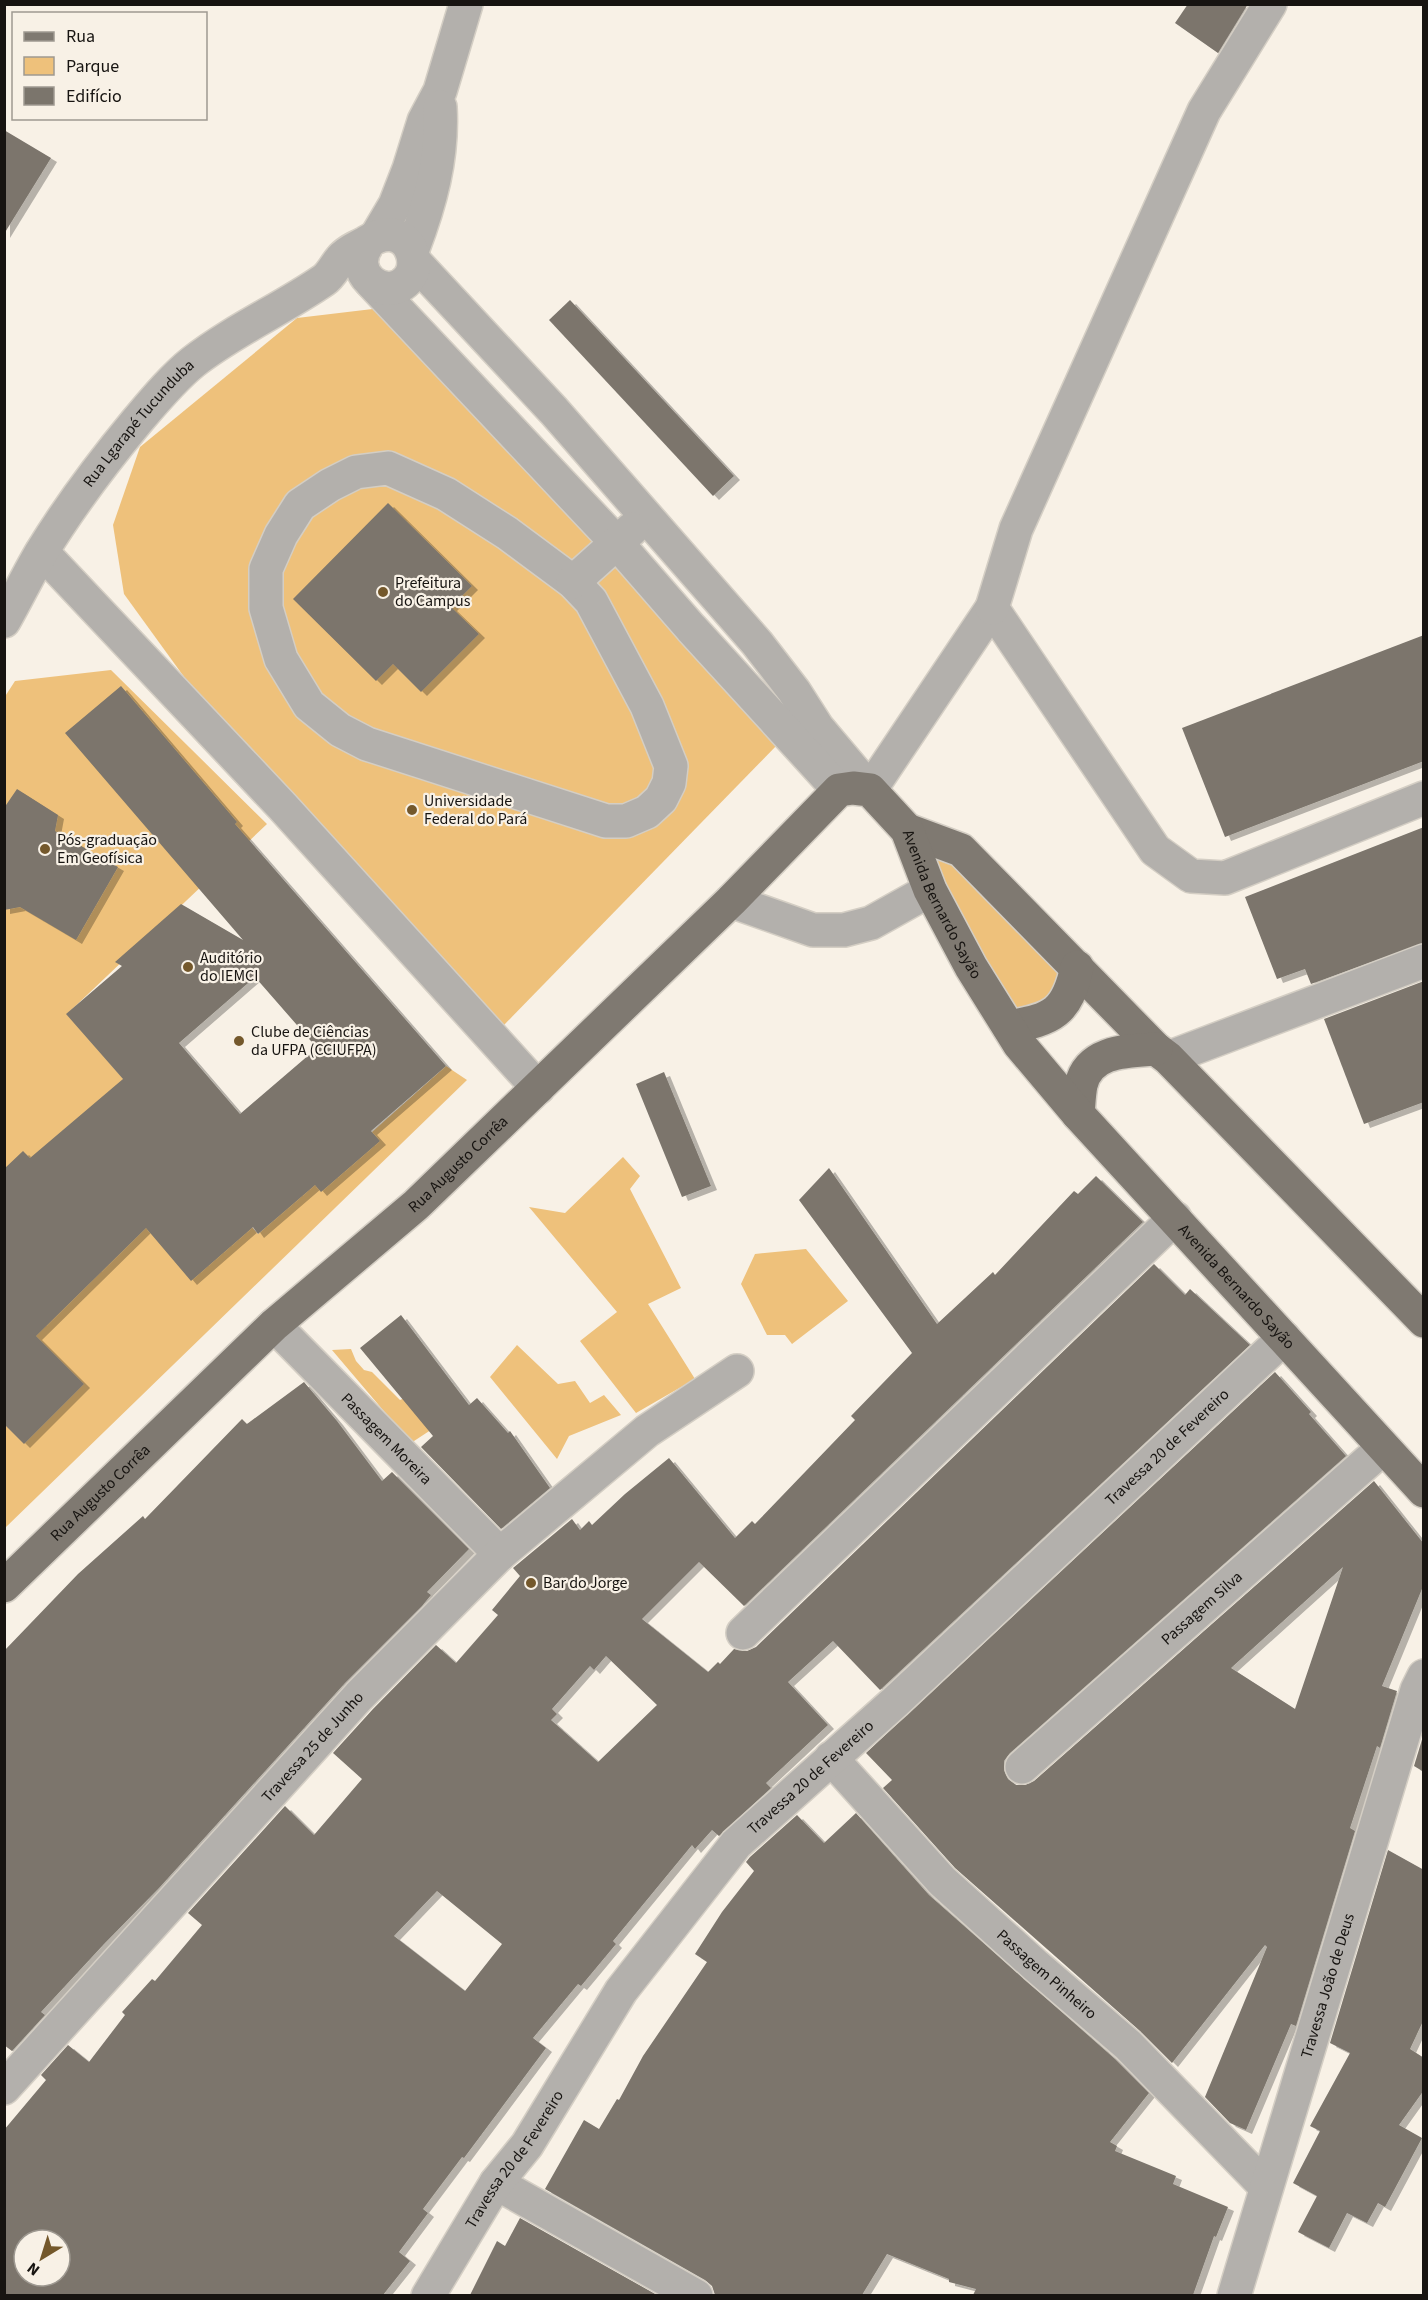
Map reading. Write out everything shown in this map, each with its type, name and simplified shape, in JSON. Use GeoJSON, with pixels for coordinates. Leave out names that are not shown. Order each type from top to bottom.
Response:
{"type":"FeatureCollection","features":[{"type":"Feature","properties":{"kind":"main road"},"geometry":{"type":"LineString","coordinates":[[855,790],[907,830]]}},
{"type":"Feature","properties":{"kind":"main road","name":"Rua Augusto Corrêa"},"geometry":{"type":"LineString","coordinates":[[4,1586],[274,1325],[416,1205],[731,901],[855,790]]}},
{"type":"Feature","properties":{"kind":"main road","name":"Avenida Bernardo Sayão"},"geometry":{"type":"LineString","coordinates":[[907,830],[930,890],[971,967],[1019,1044],[1078,1114],[1284,1338],[1382,1449],[1424,1491]]}},
{"type":"Feature","properties":{"kind":"main road","name":"Avenida Bernardo Sayão"},"geometry":{"type":"LineString","coordinates":[[907,830],[961,850],[1424,1321]]}},
{"type":"Feature","properties":{"kind":"main road"},"geometry":{"type":"LineString","coordinates":[[1009,1027],[1037,1022],[1053,1014],[1071,992],[1077,967]]}},
{"type":"Feature","properties":{"kind":"main road"},"geometry":{"type":"LineString","coordinates":[[1078,1114],[1081,1083],[1094,1063],[1114,1052],[1162,1054]]}},
{"type":"Feature","properties":{"kind":"street"},"geometry":{"type":"LineString","coordinates":[[466,4],[440,91],[424,121],[395,205],[373,238],[363,248],[362,268],[369,280],[617,543],[692,628],[855,790]]}},
{"type":"Feature","properties":{"kind":"street"},"geometry":{"type":"LineString","coordinates":[[855,790],[992,608],[1016,529],[1204,111],[1270,4]]}},
{"type":"Feature","properties":{"kind":"street"},"geometry":{"type":"LineString","coordinates":[[327,278],[369,280],[381,287],[400,285],[413,271],[413,256],[428,210],[438,161],[441,130],[440,91]]}},
{"type":"Feature","properties":{"kind":"street"},"geometry":{"type":"LineString","coordinates":[[327,278],[343,256],[373,238],[393,235],[403,239],[413,256],[554,411],[758,643],[794,691],[855,790]]}},
{"type":"Feature","properties":{"kind":"street","name":"Rua Lgarapé Tucunduba"},"geometry":{"type":"LineString","coordinates":[[4,621],[42,552],[105,460],[153,403],[192,363],[252,323],[327,278]]}},
{"type":"Feature","properties":{"kind":"street"},"geometry":{"type":"LineString","coordinates":[[388,468],[446,494],[507,533],[573,582],[591,602],[646,706],[671,766],[669,783],[661,799],[647,812],[626,820],[606,821],[367,744],[340,730],[309,705],[281,659],[266,608],[266,569],[281,535],[300,505],[330,485],[356,472],[388,468]]}},
{"type":"Feature","properties":{"kind":"street"},"geometry":{"type":"LineString","coordinates":[[573,582],[646,515]]}},
{"type":"Feature","properties":{"kind":"street"},"geometry":{"type":"LineString","coordinates":[[42,552],[282,806],[538,1088]]}},
{"type":"Feature","properties":{"kind":"street"},"geometry":{"type":"LineString","coordinates":[[992,608],[1155,850],[1191,876],[1225,878],[1424,798]]}},
{"type":"Feature","properties":{"kind":"street"},"geometry":{"type":"LineString","coordinates":[[731,901],[813,930],[844,930],[871,923],[930,890]]}},
{"type":"Feature","properties":{"kind":"street"},"geometry":{"type":"LineString","coordinates":[[1162,1054],[1424,961]]}},
{"type":"Feature","properties":{"kind":"street"},"geometry":{"type":"LineString","coordinates":[[743,1634],[1175,1218]]}},
{"type":"Feature","properties":{"kind":"street","name":"Passagem Moreira"},"geometry":{"type":"LineString","coordinates":[[274,1325],[500,1554]]}},
{"type":"Feature","properties":{"kind":"street","name":"Travessa 20 de Fevereiro"},"geometry":{"type":"LineString","coordinates":[[428,2295],[496,2183],[527,2145],[621,1991],[736,1844],[895,1702],[1284,1338]]}},
{"type":"Feature","properties":{"kind":"street","name":"Travessa 25 de Junho"},"geometry":{"type":"LineString","coordinates":[[4,2088],[359,1696],[500,1554],[647,1431],[737,1371]]}},
{"type":"Feature","properties":{"kind":"street","name":"Passagem Silva"},"geometry":{"type":"LineString","coordinates":[[1022,1767],[1382,1449]]}},
{"type":"Feature","properties":{"kind":"street","name":"Travessa João de Deus"},"geometry":{"type":"LineString","coordinates":[[1234,2295],[1417,1690],[1424,1676]]}},
{"type":"Feature","properties":{"kind":"street","name":"Passagem Pinheiro"},"geometry":{"type":"LineString","coordinates":[[831,1758],[942,1881],[1128,2045],[1266,2187]]}},
{"type":"Feature","properties":{"kind":"street"},"geometry":{"type":"LineString","coordinates":[[496,2183],[696,2295]]}},
{"type":"Feature","properties":{"kind":"green space"},"geometry":{"type":"Polygon","coordinates":[[[381,308],[779,743],[504,1025],[195,692],[124,594],[113,525],[140,447],[297,318],[381,308]]]}},
{"type":"Feature","properties":{"kind":"green space"},"geometry":{"type":"Polygon","coordinates":[[[111,670],[267,824],[67,1014],[258,1234],[446,1066],[467,1080],[5,1528],[4,698],[15,681],[111,670]]]}},
{"type":"Feature","properties":{"kind":"green space"},"geometry":{"type":"Polygon","coordinates":[[[922,843],[964,865],[1067,975],[1037,1013],[1015,1008],[949,908],[922,843]]]}},
{"type":"Feature","properties":{"kind":"green space"},"geometry":{"type":"Polygon","coordinates":[[[623,1157],[640,1176],[630,1189],[681,1288],[648,1304],[695,1379],[636,1413],[580,1341],[617,1312],[529,1207],[565,1213],[623,1157]]]}},
{"type":"Feature","properties":{"kind":"green space"},"geometry":{"type":"Polygon","coordinates":[[[806,1249],[848,1301],[792,1344],[785,1335],[767,1335],[741,1284],[755,1254],[806,1249]]]}},
{"type":"Feature","properties":{"kind":"green space"},"geometry":{"type":"Polygon","coordinates":[[[517,1345],[558,1384],[575,1381],[590,1403],[604,1395],[621,1415],[569,1436],[557,1459],[490,1377],[517,1345]]]}},
{"type":"Feature","properties":{"kind":"green space"},"geometry":{"type":"Polygon","coordinates":[[[351,1349],[356,1361],[364,1370],[372,1372],[400,1400],[421,1391],[446,1420],[411,1443],[332,1350],[351,1349]]]}},
{"type":"Feature","properties":{"kind":"building"},"geometry":{"type":"Polygon","coordinates":[[[1188,4],[1248,4],[1218,53],[1175,23],[1188,4]]]}},
{"type":"Feature","properties":{"kind":"building"},"geometry":{"type":"Polygon","coordinates":[[[4,130],[51,158],[4,234],[4,130]]]}},
{"type":"Feature","properties":{"kind":"building"},"geometry":{"type":"Polygon","coordinates":[[[570,300],[734,476],[713,496],[549,320],[570,300]]]}},
{"type":"Feature","properties":{"kind":"building","name":"Prefeitura do Campus"},"geometry":{"type":"Polygon","coordinates":[[[388,503],[472,586],[451,607],[479,634],[421,692],[393,664],[376,681],[293,599],[388,503]]]}},
{"type":"Feature","properties":{"kind":"building"},"geometry":{"type":"Polygon","coordinates":[[[1424,635],[1424,761],[1225,837],[1182,728],[1424,635]]]}},
{"type":"Feature","properties":{"kind":"building"},"geometry":{"type":"Polygon","coordinates":[[[121,686],[237,822],[235,824],[446,1066],[371,1131],[380,1141],[321,1192],[315,1185],[258,1234],[253,1227],[191,1281],[146,1228],[36,1336],[84,1384],[24,1444],[4,1424],[4,1169],[23,1151],[30,1158],[123,1079],[66,1014],[122,966],[115,962],[181,904],[243,940],[65,733],[121,686]],[[255,977],[179,1043],[240,1114],[317,1048],[255,977]]]}},
{"type":"Feature","properties":{"kind":"building","name":"Pós-graduação Em Geofísica"},"geometry":{"type":"Polygon","coordinates":[[[17,789],[58,815],[55,831],[118,867],[76,940],[20,907],[4,910],[4,808],[17,789]]]}},
{"type":"Feature","properties":{"kind":"building"},"geometry":{"type":"Polygon","coordinates":[[[1424,827],[1424,943],[1311,984],[1305,969],[1277,979],[1245,897],[1424,827]]]}},
{"type":"Feature","properties":{"kind":"building"},"geometry":{"type":"Polygon","coordinates":[[[1424,981],[1424,1102],[1364,1124],[1324,1019],[1424,981]]]}},
{"type":"Feature","properties":{"kind":"building"},"geometry":{"type":"Polygon","coordinates":[[[664,1072],[711,1186],[682,1197],[636,1084],[664,1072]]]}},
{"type":"Feature","properties":{"kind":"building"},"geometry":{"type":"Polygon","coordinates":[[[829,1168],[937,1324],[993,1272],[995,1275],[1074,1191],[1078,1194],[1096,1176],[1143,1222],[744,1606],[699,1562],[642,1619],[708,1672],[718,1662],[720,1664],[734,1649],[747,1651],[756,1647],[1154,1264],[1185,1295],[1190,1289],[1250,1345],[880,1690],[833,1641],[788,1682],[828,1725],[766,1783],[771,1788],[719,1836],[712,1830],[695,1849],[692,1845],[613,1941],[616,1944],[581,1986],[578,1984],[533,2038],[546,2048],[423,2209],[428,2213],[399,2252],[410,2261],[383,2295],[4,2295],[4,2130],[46,2080],[41,2075],[68,2045],[89,2062],[125,2015],[122,2012],[152,1979],[155,1981],[202,1925],[188,1913],[285,1806],[314,1835],[362,1779],[333,1753],[373,1709],[436,1645],[456,1663],[498,1615],[492,1610],[520,1576],[513,1568],[572,1519],[580,1530],[589,1521],[592,1525],[669,1458],[735,1538],[752,1521],[755,1524],[855,1420],[851,1416],[912,1353],[799,1200],[829,1168]],[[606,1656],[594,1670],[590,1666],[552,1709],[557,1714],[551,1720],[598,1762],[657,1705],[606,1656]],[[437,1891],[394,1936],[465,1991],[502,1944],[437,1891]]]}},
{"type":"Feature","properties":{"kind":"building"},"geometry":{"type":"Polygon","coordinates":[[[401,1315],[469,1405],[477,1398],[508,1433],[510,1431],[550,1488],[501,1529],[421,1447],[433,1436],[360,1348],[401,1315]]]}},
{"type":"Feature","properties":{"kind":"building"},"geometry":{"type":"Polygon","coordinates":[[[1275,1372],[1346,1456],[1010,1753],[1004,1761],[1004,1770],[1008,1779],[1016,1785],[1025,1785],[1034,1781],[1374,1481],[1424,1544],[1424,1584],[1382,1686],[1397,1691],[1380,1748],[1377,1746],[1350,1828],[1355,1831],[1296,2026],[1291,2024],[1246,2130],[1230,2123],[1205,2097],[1267,1947],[1265,1945],[1172,2063],[1140,2031],[955,1868],[883,1788],[892,1780],[866,1753],[1275,1372]],[[1343,1567],[1231,1668],[1295,1709],[1343,1567]]]}},
{"type":"Feature","properties":{"kind":"building"},"geometry":{"type":"Polygon","coordinates":[[[304,1382],[382,1481],[392,1472],[469,1549],[427,1592],[431,1595],[422,1606],[345,1683],[159,1888],[41,2012],[45,2015],[12,2051],[4,2045],[4,1651],[78,1574],[143,1516],[145,1519],[242,1419],[247,1424],[304,1382]]]}},
{"type":"Feature","properties":{"kind":"building"},"geometry":{"type":"Polygon","coordinates":[[[1424,1733],[1424,1772],[1414,1766],[1424,1733]]]}},
{"type":"Feature","properties":{"kind":"building"},"geometry":{"type":"Polygon","coordinates":[[[856,1813],[929,1895],[1115,2059],[1149,2093],[1110,2142],[1117,2146],[1115,2151],[1176,2176],[1173,2184],[1228,2207],[1216,2237],[1214,2236],[1193,2295],[973,2295],[976,2289],[949,2282],[949,2279],[887,2254],[862,2295],[715,2295],[712,2286],[705,2280],[545,2189],[584,2120],[599,2129],[617,2099],[619,2100],[643,2056],[707,1962],[695,1954],[722,1912],[754,1871],[746,1862],[750,1857],[797,1815],[824,1843],[856,1813]]]}},
{"type":"Feature","properties":{"kind":"building"},"geometry":{"type":"Polygon","coordinates":[[[1388,1850],[1424,1870],[1424,2019],[1410,2049],[1424,2058],[1424,2090],[1399,2125],[1422,2138],[1385,2207],[1378,2203],[1367,2223],[1347,2213],[1329,2248],[1298,2232],[1317,2196],[1293,2183],[1320,2131],[1310,2126],[1350,2053],[1330,2043],[1388,1850]]]}},
{"type":"Feature","properties":{"kind":"building"},"geometry":{"type":"Polygon","coordinates":[[[520,2218],[657,2295],[470,2295],[497,2241],[505,2246],[520,2218]]]}},
{"type":"Feature","properties":{"kind":"place","name":"Prefeitura do Campus"},"geometry":{"type":"Point","coordinates":[383,592]}},
{"type":"Feature","properties":{"kind":"place","name":"Universidade Federal do Pará"},"geometry":{"type":"Point","coordinates":[412,810]}},
{"type":"Feature","properties":{"kind":"place","name":"Pós-graduação Em Geofísica"},"geometry":{"type":"Point","coordinates":[45,849]}},
{"type":"Feature","properties":{"kind":"place","name":"Auditório do IEMCI"},"geometry":{"type":"Point","coordinates":[188,967]}},
{"type":"Feature","properties":{"kind":"place","name":"Clube de Ciências da UFPA (CCIUFPA)"},"geometry":{"type":"Point","coordinates":[239,1041]}},
{"type":"Feature","properties":{"kind":"place","name":"Bar do Jorge"},"geometry":{"type":"Point","coordinates":[531,1583]}}]}
